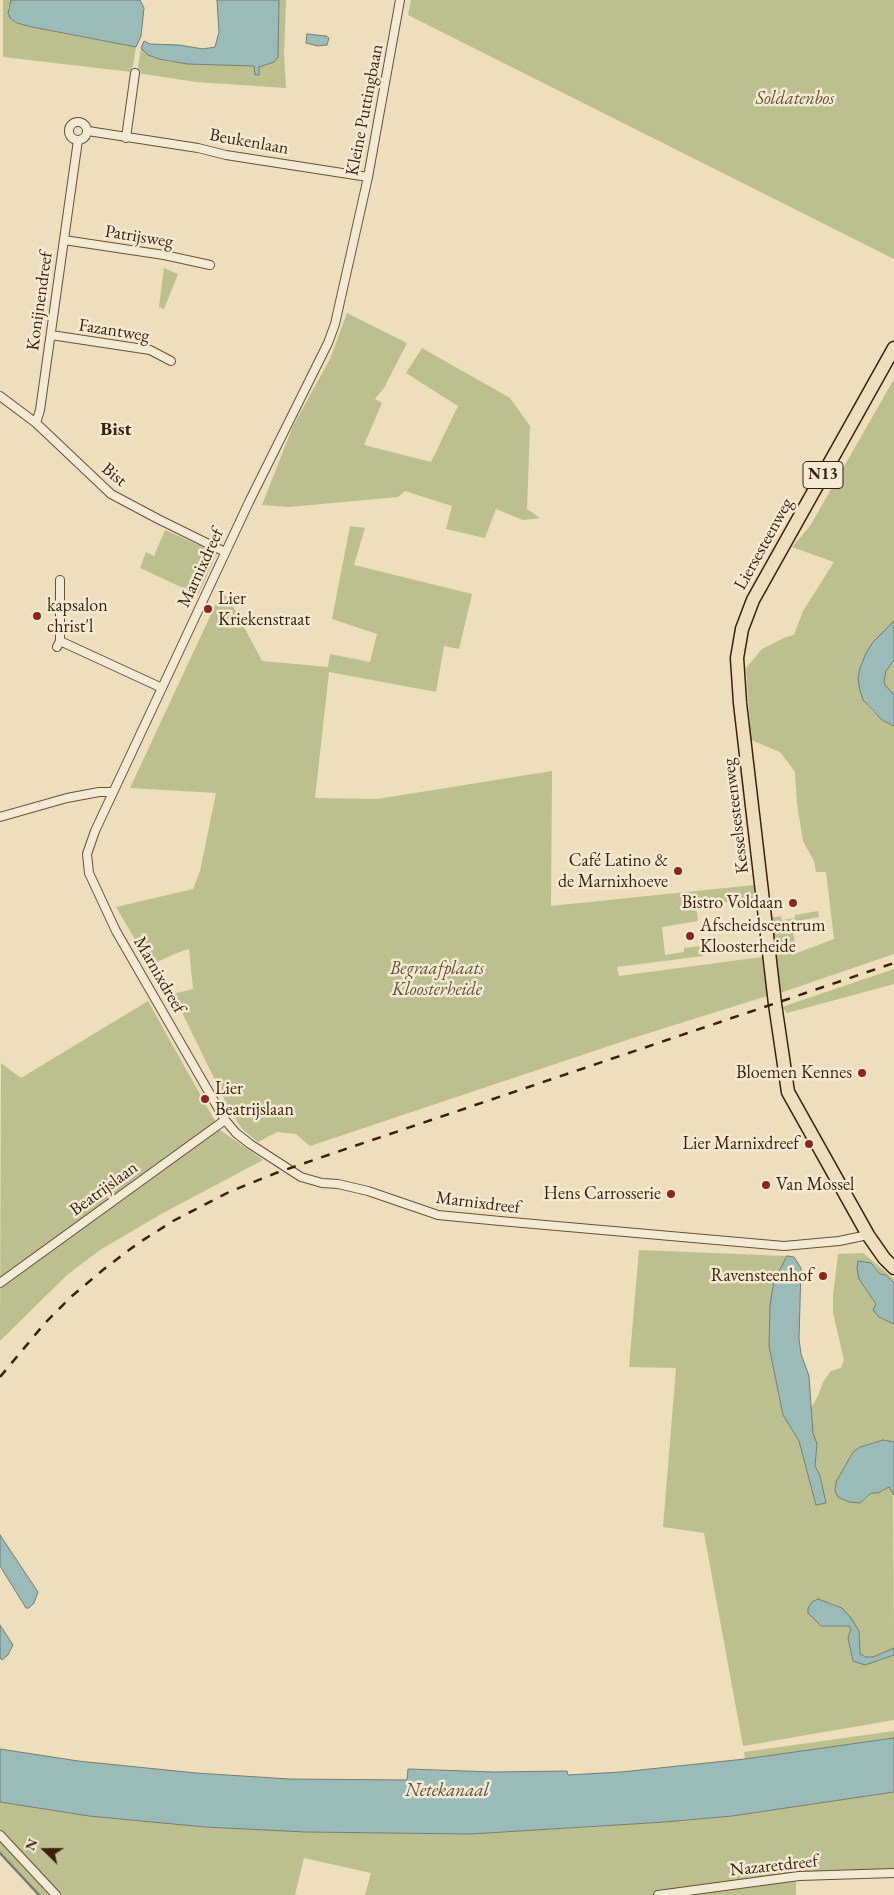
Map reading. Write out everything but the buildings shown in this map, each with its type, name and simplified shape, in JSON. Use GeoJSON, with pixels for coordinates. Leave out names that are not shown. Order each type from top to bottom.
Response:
{"type":"FeatureCollection","features":[{"type":"Feature","properties":{"kind":"main road","name":"Liersesteenweg"},"geometry":{"type":"LineString","coordinates":[[742,718],[737,658],[742,629],[750,605],[894,348]]}},
{"type":"Feature","properties":{"kind":"main road","name":"Kesselsesteenweg"},"geometry":{"type":"LineString","coordinates":[[742,718],[775,1004],[788,1092],[868,1235],[884,1258],[894,1268]]}},
{"type":"Feature","properties":{"kind":"street","name":"Kleine Puttingbaan"},"geometry":{"type":"LineString","coordinates":[[357,225],[368,176],[400,0]]}},
{"type":"Feature","properties":{"kind":"street"},"geometry":{"type":"LineString","coordinates":[[126,138],[135,73]]}},
{"type":"Feature","properties":{"kind":"street","name":"Beukenlaan"},"geometry":{"type":"LineString","coordinates":[[72,183],[78,140],[72,138],[69,133],[71,125],[76,122],[82,122],[88,132],[368,176]]}},
{"type":"Feature","properties":{"kind":"street"},"geometry":{"type":"LineString","coordinates":[[78,140],[85,137],[88,132]]}},
{"type":"Feature","properties":{"kind":"street","name":"Konijnendreef"},"geometry":{"type":"LineString","coordinates":[[36,423],[40,410],[72,183]]}},
{"type":"Feature","properties":{"kind":"street","name":"Marnixdreef"},"geometry":{"type":"LineString","coordinates":[[357,225],[342,302],[331,335],[226,552],[89,846],[87,861],[89,873],[116,931],[225,1120],[236,1133],[256,1149],[301,1177],[322,1183],[338,1184],[368,1191],[438,1215],[784,1246],[838,1241],[868,1235]]}},
{"type":"Feature","properties":{"kind":"street","name":"Patrijsweg"},"geometry":{"type":"LineString","coordinates":[[64,240],[164,255],[210,265]]}},
{"type":"Feature","properties":{"kind":"street","name":"Fazantweg"},"geometry":{"type":"LineString","coordinates":[[51,335],[150,350],[171,361]]}},
{"type":"Feature","properties":{"kind":"street","name":"Bist"},"geometry":{"type":"LineString","coordinates":[[0,396],[36,423],[111,494],[158,520],[226,552]]}},
{"type":"Feature","properties":{"kind":"street"},"geometry":{"type":"LineString","coordinates":[[60,580],[59,644],[162,688]]}},
{"type":"Feature","properties":{"kind":"street"},"geometry":{"type":"LineString","coordinates":[[0,817],[68,798],[98,792],[113,792]]}},
{"type":"Feature","properties":{"kind":"street","name":"Beatrijslaan"},"geometry":{"type":"LineString","coordinates":[[0,1283],[225,1120]]}},
{"type":"Feature","properties":{"kind":"street"},"geometry":{"type":"LineString","coordinates":[[0,1835],[56,1895]]}},
{"type":"Feature","properties":{"kind":"street","name":"Nazaretdreef"},"geometry":{"type":"LineString","coordinates":[[658,1895],[799,1876],[894,1873]]}},
{"type":"Feature","properties":{"kind":"green space"},"geometry":{"type":"Polygon","coordinates":[[[3,0],[11,0],[8,8],[9,15],[17,23],[136,47],[132,72],[3,57],[3,0]]]}},
{"type":"Feature","properties":{"kind":"green space"},"geometry":{"type":"Polygon","coordinates":[[[279,0],[286,0],[284,55],[286,88],[196,82],[137,73],[141,48],[148,55],[166,61],[187,64],[255,66],[259,71],[259,67],[266,65],[279,29],[279,0]]]}},
{"type":"Feature","properties":{"kind":"green space","name":"Soldatenbos"},"geometry":{"type":"Polygon","coordinates":[[[411,0],[894,0],[894,259],[408,15],[411,0]]]}},
{"type":"Feature","properties":{"kind":"green space"},"geometry":{"type":"Polygon","coordinates":[[[164,268],[178,274],[164,309],[159,307],[164,268]]]}},
{"type":"Feature","properties":{"kind":"green space"},"geometry":{"type":"Polygon","coordinates":[[[347,313],[407,343],[384,388],[375,399],[382,403],[364,445],[431,462],[458,406],[406,373],[422,348],[510,398],[530,426],[527,509],[540,518],[523,520],[496,509],[485,538],[446,529],[452,506],[405,491],[398,497],[289,507],[262,505],[293,426],[330,359],[347,313]]]}},
{"type":"Feature","properties":{"kind":"green space"},"geometry":{"type":"Polygon","coordinates":[[[894,379],[894,621],[873,642],[860,691],[863,700],[872,711],[882,720],[894,726],[894,954],[780,993],[770,918],[781,916],[782,920],[795,918],[795,915],[818,911],[819,917],[791,922],[797,953],[834,939],[826,872],[816,872],[814,861],[803,841],[797,804],[795,772],[780,752],[751,740],[746,668],[762,649],[794,635],[803,611],[834,562],[792,547],[810,526],[894,379]]]}},
{"type":"Feature","properties":{"kind":"green space","name":"Begraafplaats Kloosterheide"},"geometry":{"type":"Polygon","coordinates":[[[350,526],[365,528],[354,565],[472,594],[459,649],[444,646],[436,692],[329,672],[315,798],[377,799],[552,771],[551,906],[754,885],[756,898],[696,906],[698,921],[662,927],[665,955],[684,952],[684,948],[701,946],[703,956],[617,967],[619,976],[762,957],[767,996],[630,1039],[310,1146],[296,1134],[277,1132],[258,1142],[242,1129],[228,1107],[173,994],[193,989],[189,949],[150,965],[116,907],[193,889],[200,871],[216,793],[130,788],[221,593],[228,597],[262,661],[328,667],[330,654],[370,662],[377,634],[332,619],[350,526]]]}},
{"type":"Feature","properties":{"kind":"green space"},"geometry":{"type":"Polygon","coordinates":[[[165,530],[217,553],[198,595],[140,568],[146,552],[154,556],[165,530]]]}},
{"type":"Feature","properties":{"kind":"green space"},"geometry":{"type":"Polygon","coordinates":[[[894,660],[894,695],[885,685],[884,681],[886,671],[894,660]]]}},
{"type":"Feature","properties":{"kind":"green space"},"geometry":{"type":"Polygon","coordinates":[[[894,969],[894,984],[787,1013],[782,1007],[894,969]]]}},
{"type":"Feature","properties":{"kind":"green space"},"geometry":{"type":"Polygon","coordinates":[[[148,1001],[220,1130],[263,1160],[163,1213],[100,1250],[67,1275],[0,1341],[1,1063],[21,1078],[148,1001]]]}},
{"type":"Feature","properties":{"kind":"green space"},"geometry":{"type":"Polygon","coordinates":[[[639,1250],[787,1256],[769,1322],[769,1346],[783,1415],[799,1441],[816,1504],[825,1503],[820,1476],[815,1466],[817,1444],[813,1433],[811,1408],[823,1382],[831,1371],[841,1368],[844,1360],[833,1313],[833,1295],[838,1254],[863,1253],[894,1279],[894,1283],[886,1275],[880,1274],[875,1266],[859,1279],[876,1305],[874,1310],[879,1317],[894,1324],[894,1442],[877,1441],[860,1447],[853,1452],[840,1475],[835,1490],[838,1497],[849,1502],[860,1503],[871,1493],[878,1493],[889,1487],[893,1492],[894,1648],[873,1657],[866,1657],[860,1654],[859,1631],[836,1605],[824,1601],[808,1608],[808,1613],[819,1622],[849,1625],[851,1629],[849,1645],[853,1661],[865,1665],[894,1655],[894,1720],[743,1746],[704,1533],[663,1527],[676,1368],[629,1367],[639,1250]]]}},
{"type":"Feature","properties":{"kind":"green space"},"geometry":{"type":"Polygon","coordinates":[[[894,1731],[894,1738],[745,1759],[744,1752],[894,1731]]]}},
{"type":"Feature","properties":{"kind":"green space"},"geometry":{"type":"Polygon","coordinates":[[[894,1792],[894,1869],[796,1872],[796,1895],[365,1895],[371,1873],[304,1858],[295,1895],[39,1895],[0,1853],[0,1802],[89,1816],[305,1832],[471,1834],[732,1816],[894,1792]]]}},
{"type":"Feature","properties":{"kind":"water"},"geometry":{"type":"Polygon","coordinates":[[[11,0],[140,0],[144,8],[141,36],[136,47],[17,23],[10,18],[8,13],[11,0]]]}},
{"type":"Feature","properties":{"kind":"water"},"geometry":{"type":"Polygon","coordinates":[[[217,0],[279,0],[278,57],[274,62],[259,67],[259,75],[255,75],[254,66],[187,64],[159,59],[148,55],[141,48],[144,41],[150,44],[179,45],[203,49],[215,47],[219,32],[217,0]]]}},
{"type":"Feature","properties":{"kind":"water"},"geometry":{"type":"Polygon","coordinates":[[[307,34],[326,36],[329,38],[327,45],[318,46],[306,43],[307,34]]]}},
{"type":"Feature","properties":{"kind":"water"},"geometry":{"type":"Polygon","coordinates":[[[894,621],[894,660],[886,671],[884,681],[885,685],[894,695],[894,726],[882,720],[863,700],[858,679],[866,653],[873,642],[894,621]]]}},
{"type":"Feature","properties":{"kind":"water"},"geometry":{"type":"Polygon","coordinates":[[[787,1256],[794,1257],[801,1268],[799,1339],[801,1354],[809,1376],[813,1433],[817,1444],[815,1466],[820,1476],[826,1503],[816,1505],[799,1441],[783,1415],[769,1346],[770,1305],[774,1281],[787,1256]]]}},
{"type":"Feature","properties":{"kind":"water"},"geometry":{"type":"Polygon","coordinates":[[[858,1261],[871,1263],[880,1274],[886,1275],[894,1283],[894,1324],[879,1317],[873,1310],[876,1304],[859,1279],[858,1261]]]}},
{"type":"Feature","properties":{"kind":"water"},"geometry":{"type":"Polygon","coordinates":[[[883,1440],[894,1442],[894,1495],[889,1487],[878,1493],[871,1493],[860,1503],[849,1502],[838,1497],[835,1491],[836,1482],[853,1452],[860,1447],[883,1440]]]}},
{"type":"Feature","properties":{"kind":"water"},"geometry":{"type":"Polygon","coordinates":[[[0,1535],[38,1592],[34,1603],[29,1608],[26,1608],[0,1566],[0,1535]]]}},
{"type":"Feature","properties":{"kind":"water"},"geometry":{"type":"Polygon","coordinates":[[[818,1599],[842,1608],[851,1618],[859,1631],[860,1654],[866,1657],[873,1657],[894,1648],[894,1655],[865,1665],[853,1661],[848,1638],[851,1629],[849,1626],[821,1626],[808,1613],[808,1608],[812,1602],[818,1599]]]}},
{"type":"Feature","properties":{"kind":"water"},"geometry":{"type":"Polygon","coordinates":[[[0,1625],[13,1645],[8,1655],[2,1660],[0,1658],[0,1625]]]}},
{"type":"Feature","properties":{"kind":"water","name":"Netekanaal"},"geometry":{"type":"Polygon","coordinates":[[[894,1738],[894,1792],[732,1816],[665,1822],[471,1834],[305,1832],[205,1827],[89,1816],[0,1802],[0,1749],[78,1761],[196,1773],[289,1779],[407,1780],[408,1769],[494,1772],[567,1771],[568,1775],[621,1772],[745,1759],[894,1738]]]}},
{"type":"Feature","properties":{"kind":"waterway"},"geometry":{"type":"LineString","coordinates":[[0,1853],[39,1895]]}},
{"type":"Feature","properties":{"kind":"railway"},"geometry":{"type":"LineString","coordinates":[[0,1377],[45,1323],[72,1296],[104,1269],[137,1244],[173,1221],[229,1192],[331,1154],[894,963]]}},
{"type":"Feature","properties":{"kind":"place","name":"Lier Kriekenstraat"},"geometry":{"type":"Point","coordinates":[208,609]}},
{"type":"Feature","properties":{"kind":"place","name":"kapsalon christ'l"},"geometry":{"type":"Point","coordinates":[37,616]}},
{"type":"Feature","properties":{"kind":"place","name":"Café Latino & de Marnixhoeve"},"geometry":{"type":"Point","coordinates":[678,871]}},
{"type":"Feature","properties":{"kind":"place","name":"Bistro Voldaan"},"geometry":{"type":"Point","coordinates":[793,903]}},
{"type":"Feature","properties":{"kind":"place","name":"Afscheidscentrum Kloosterheide"},"geometry":{"type":"Point","coordinates":[690,936]}},
{"type":"Feature","properties":{"kind":"place","name":"Bloemen Kennes"},"geometry":{"type":"Point","coordinates":[862,1073]}},
{"type":"Feature","properties":{"kind":"place","name":"Lier Beatrijslaan"},"geometry":{"type":"Point","coordinates":[205,1099]}},
{"type":"Feature","properties":{"kind":"place","name":"Lier Marnixdreef"},"geometry":{"type":"Point","coordinates":[809,1144]}},
{"type":"Feature","properties":{"kind":"place","name":"Van Mossel"},"geometry":{"type":"Point","coordinates":[766,1185]}},
{"type":"Feature","properties":{"kind":"place","name":"Hens Carrosserie"},"geometry":{"type":"Point","coordinates":[671,1194]}},
{"type":"Feature","properties":{"kind":"place","name":"Ravensteenhof"},"geometry":{"type":"Point","coordinates":[823,1276]}},
{"type":"Feature","properties":{"kind":"district","name":"Bist"},"geometry":{"type":"Point","coordinates":[116,430]}}]}
